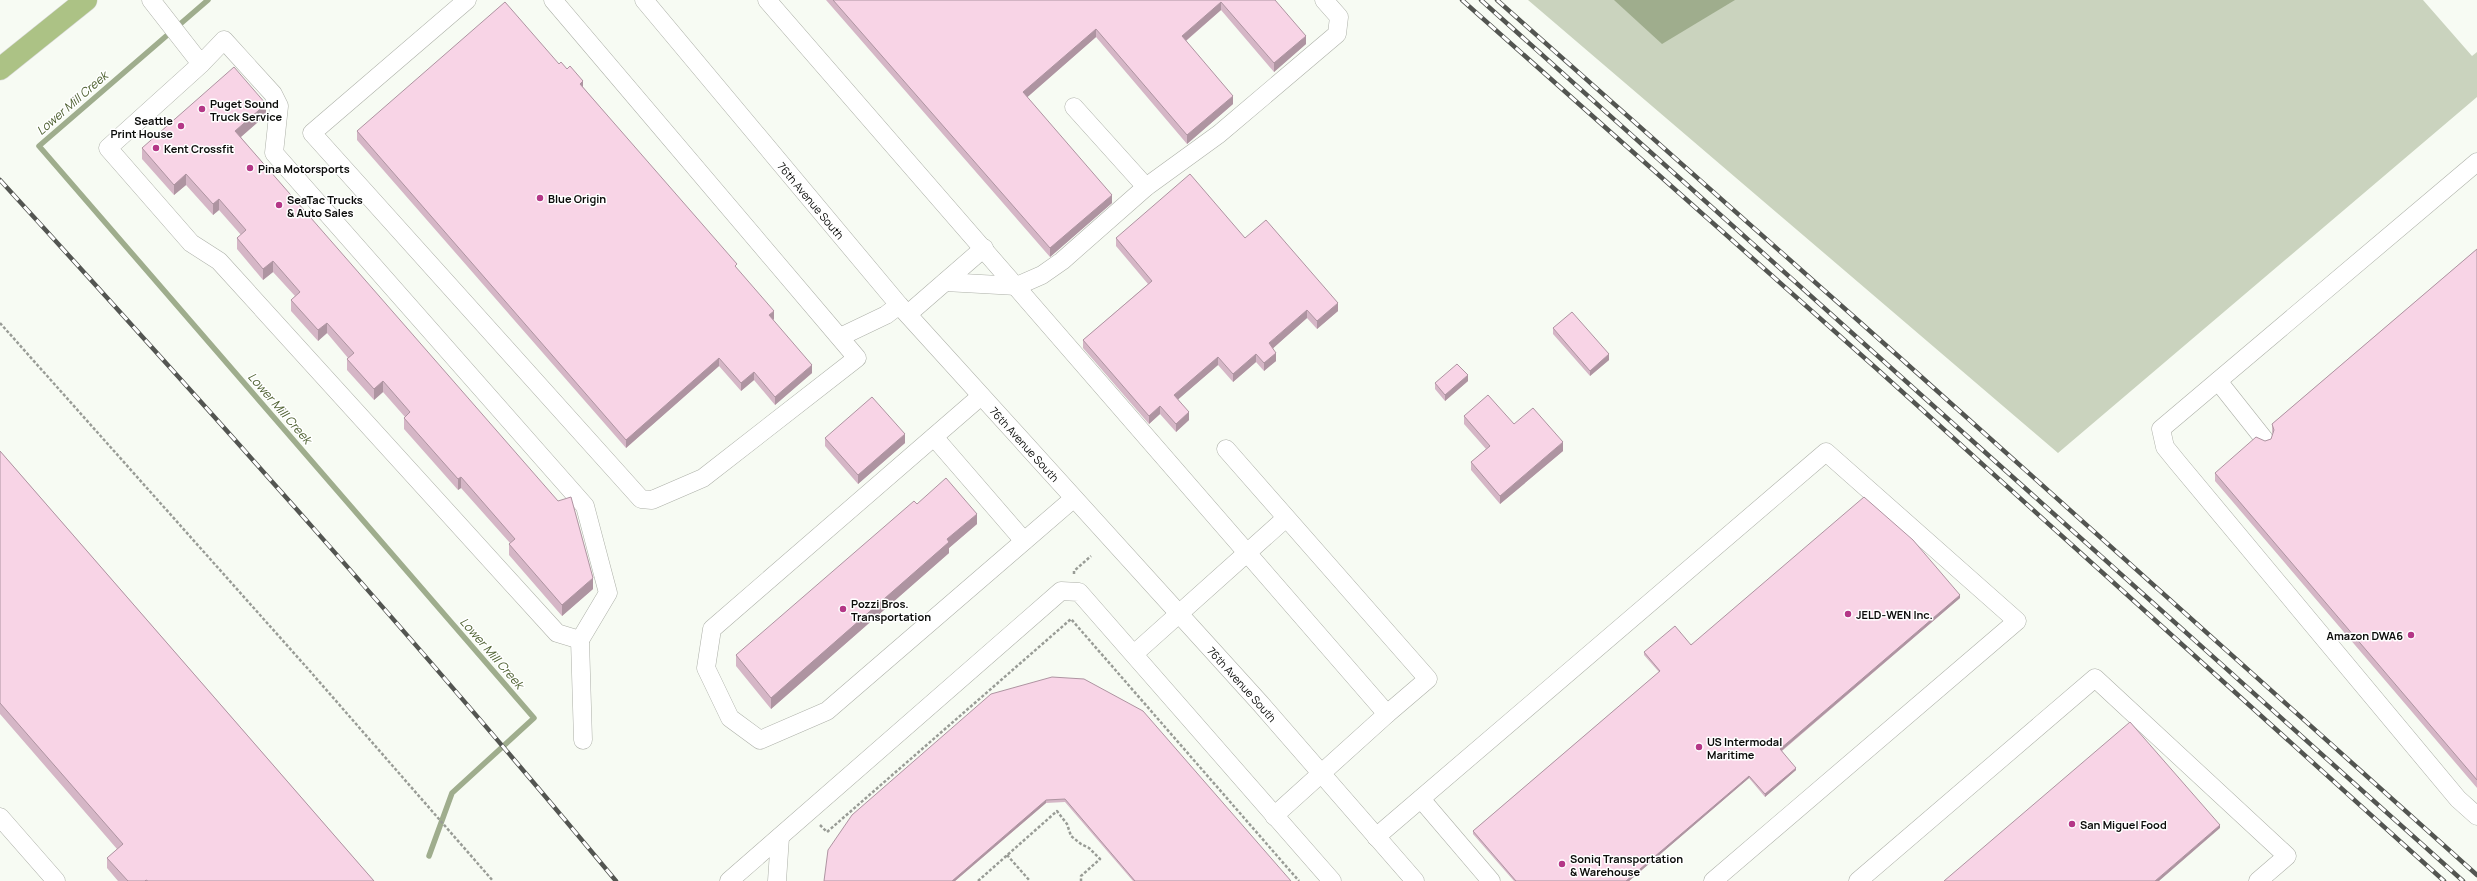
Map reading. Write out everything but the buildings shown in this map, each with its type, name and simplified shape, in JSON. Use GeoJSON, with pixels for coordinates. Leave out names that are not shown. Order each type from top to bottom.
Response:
{"type":"FeatureCollection","features":[{"type":"Feature","properties":{"kind":"main road"},"geometry":{"type":"LineString","coordinates":[[0,69],[86,0]]}},
{"type":"Feature","properties":{"kind":"street"},"geometry":{"type":"LineString","coordinates":[[151,0],[201,64]]}},
{"type":"Feature","properties":{"kind":"street"},"geometry":{"type":"LineString","coordinates":[[467,0],[312,133],[641,499],[652,500],[703,478],[857,358],[553,0]]}},
{"type":"Feature","properties":{"kind":"street","name":"76th Avenue South"},"geometry":{"type":"LineString","coordinates":[[644,0],[904,310],[1322,774],[1415,881]]}},
{"type":"Feature","properties":{"kind":"street"},"geometry":{"type":"LineString","coordinates":[[767,0],[1017,286],[1387,714]]}},
{"type":"Feature","properties":{"kind":"street"},"geometry":{"type":"LineString","coordinates":[[945,282],[1017,286],[1042,275],[1062,261],[1146,187],[1219,134],[1337,34],[1339,17],[1324,0]]}},
{"type":"Feature","properties":{"kind":"street"},"geometry":{"type":"LineString","coordinates":[[580,640],[557,633],[219,261],[191,243],[108,148],[201,64],[224,40],[273,94],[279,106],[274,153],[585,506],[608,593],[580,640],[583,740]]}},
{"type":"Feature","properties":{"kind":"street"},"geometry":{"type":"LineString","coordinates":[[1074,107],[1146,187]]}},
{"type":"Feature","properties":{"kind":"street"},"geometry":{"type":"LineString","coordinates":[[2477,162],[2161,429],[2165,447],[2178,464],[2458,799],[2477,816]]}},
{"type":"Feature","properties":{"kind":"street"},"geometry":{"type":"LineString","coordinates":[[840,337],[886,315],[904,310],[945,282],[984,248]]}},
{"type":"Feature","properties":{"kind":"street"},"geometry":{"type":"LineString","coordinates":[[2218,382],[2264,439]]}},
{"type":"Feature","properties":{"kind":"street"},"geometry":{"type":"LineString","coordinates":[[981,396],[712,630],[706,668],[730,718],[760,740],[827,711],[1073,499]]}},
{"type":"Feature","properties":{"kind":"street"},"geometry":{"type":"LineString","coordinates":[[934,437],[1024,541]]}},
{"type":"Feature","properties":{"kind":"street"},"geometry":{"type":"LineString","coordinates":[[1226,449],[1428,678],[1274,816]]}},
{"type":"Feature","properties":{"kind":"street"},"geometry":{"type":"LineString","coordinates":[[1376,837],[1826,452],[2017,621],[1713,881]]}},
{"type":"Feature","properties":{"kind":"street"},"geometry":{"type":"LineString","coordinates":[[1134,654],[1286,518]]}},
{"type":"Feature","properties":{"kind":"street"},"geometry":{"type":"LineString","coordinates":[[729,881],[1061,591],[1079,592],[1332,881]]}},
{"type":"Feature","properties":{"kind":"street"},"geometry":{"type":"LineString","coordinates":[[1858,881],[2095,678],[2287,856],[2258,881]]}},
{"type":"Feature","properties":{"kind":"street"},"geometry":{"type":"LineString","coordinates":[[1421,799],[1491,881]]}},
{"type":"Feature","properties":{"kind":"street"},"geometry":{"type":"LineString","coordinates":[[0,817],[56,881]]}},
{"type":"Feature","properties":{"kind":"street"},"geometry":{"type":"LineString","coordinates":[[777,881],[780,837]]}},
{"type":"Feature","properties":{"kind":"path"},"geometry":{"type":"LineString","coordinates":[[0,323],[309,670],[493,881]]}},
{"type":"Feature","properties":{"kind":"path"},"geometry":{"type":"LineString","coordinates":[[816,821],[827,832],[1071,618],[1299,881]]}},
{"type":"Feature","properties":{"kind":"path"},"geometry":{"type":"LineString","coordinates":[[978,881],[1057,812],[1067,824],[1071,836],[1080,844],[1089,848],[1100,859],[1081,876],[1081,881]]}},
{"type":"Feature","properties":{"kind":"path"},"geometry":{"type":"LineString","coordinates":[[1007,856],[1030,881]]}},
{"type":"Feature","properties":{"kind":"shaded area"},"geometry":{"type":"Polygon","coordinates":[[[1528,0],[2423,0],[2472,56],[2477,52],[2477,97],[2058,453],[1528,0]]]}},
{"type":"Feature","properties":{"kind":"shaded area"},"geometry":{"type":"Polygon","coordinates":[[[1614,0],[1735,0],[1662,44],[1614,0]]]}},
{"type":"Feature","properties":{"kind":"waterway","name":"Lower Mill Creek"},"geometry":{"type":"LineString","coordinates":[[208,0],[39,146],[534,718],[452,793],[429,856]]}},
{"type":"Feature","properties":{"kind":"railway"},"geometry":{"type":"LineString","coordinates":[[1462,0],[1877,369],[2444,881]]}},
{"type":"Feature","properties":{"kind":"railway"},"geometry":{"type":"LineString","coordinates":[[1481,0],[2463,881]]}},
{"type":"Feature","properties":{"kind":"railway"},"geometry":{"type":"LineString","coordinates":[[1497,0],[1897,355],[2477,875]]}},
{"type":"Feature","properties":{"kind":"railway"},"geometry":{"type":"LineString","coordinates":[[0,180],[312,526],[465,702],[616,881]]}},
{"type":"Feature","properties":{"kind":"place","name":"Puget Sound Truck Service"},"geometry":{"type":"Point","coordinates":[202,109]}},
{"type":"Feature","properties":{"kind":"place","name":"Seattle Print House"},"geometry":{"type":"Point","coordinates":[181,126]}},
{"type":"Feature","properties":{"kind":"place","name":"Kent Crossfit"},"geometry":{"type":"Point","coordinates":[156,148]}},
{"type":"Feature","properties":{"kind":"place","name":"Pina Motorsports"},"geometry":{"type":"Point","coordinates":[250,168]}},
{"type":"Feature","properties":{"kind":"place","name":"Blue Origin"},"geometry":{"type":"Point","coordinates":[540,198]}},
{"type":"Feature","properties":{"kind":"place","name":"SeaTac Trucks & Auto Sales"},"geometry":{"type":"Point","coordinates":[279,205]}},
{"type":"Feature","properties":{"kind":"place","name":"Pozzi Bros. Transportation"},"geometry":{"type":"Point","coordinates":[843,609]}},
{"type":"Feature","properties":{"kind":"place","name":"JELD-WEN Inc."},"geometry":{"type":"Point","coordinates":[1848,614]}},
{"type":"Feature","properties":{"kind":"place","name":"Amazon DWA6"},"geometry":{"type":"Point","coordinates":[2411,635]}},
{"type":"Feature","properties":{"kind":"place","name":"US Intermodal Maritime"},"geometry":{"type":"Point","coordinates":[1699,747]}},
{"type":"Feature","properties":{"kind":"place","name":"San Miguel Food"},"geometry":{"type":"Point","coordinates":[2072,824]}},
{"type":"Feature","properties":{"kind":"place","name":"Soniq Transportation & Warehouse"},"geometry":{"type":"Point","coordinates":[1562,864]}}]}
